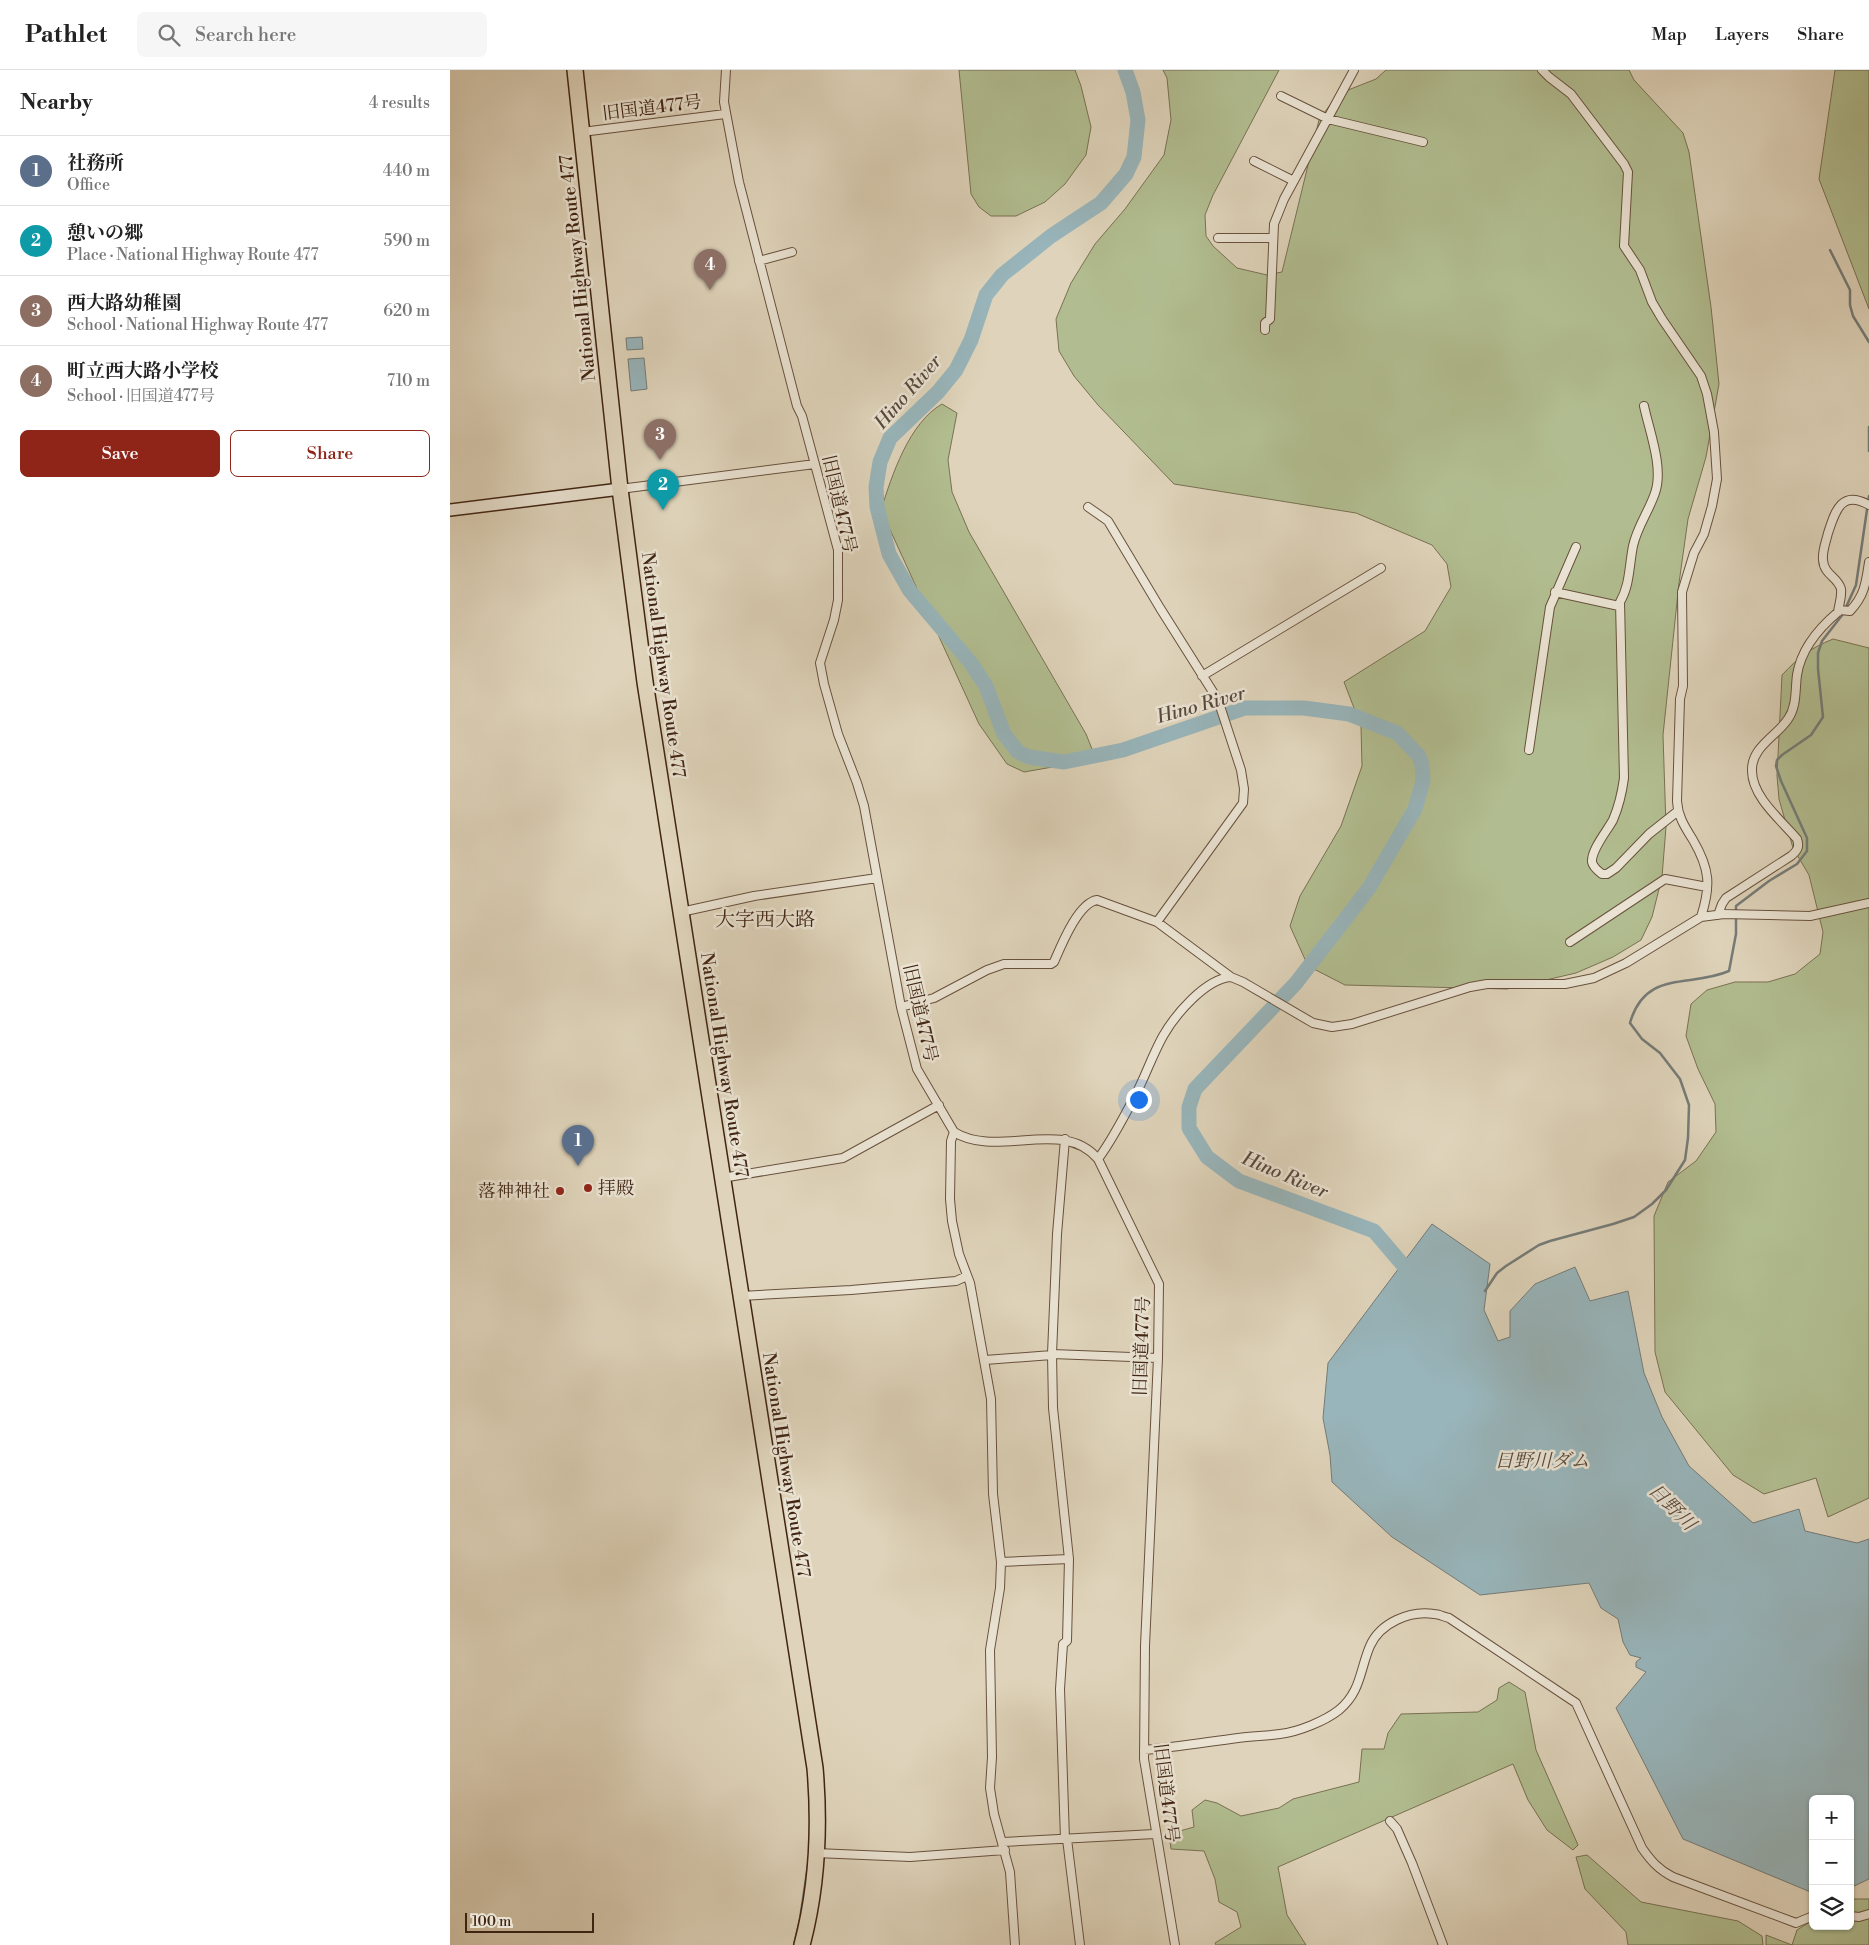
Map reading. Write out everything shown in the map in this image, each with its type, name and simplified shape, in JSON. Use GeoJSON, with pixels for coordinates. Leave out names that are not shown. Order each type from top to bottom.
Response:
{"type":"FeatureCollection","features":[{"type":"Feature","properties":{"kind":"highway","name":"National Highway Route 477"},"geometry":{"type":"LineString","coordinates":[[575,70],[620,489],[645,682],[815,1768],[818,1797],[816,1853],[808,1923],[802,1945]]}},
{"type":"Feature","properties":{"kind":"street","name":"旧国道477号"},"geometry":{"type":"LineString","coordinates":[[726,70],[723,91],[725,114],[739,182],[797,406],[802,416],[835,534],[838,550],[838,600],[834,620],[820,663],[838,734],[864,806],[901,1007],[917,1069],[954,1132],[963,1137],[990,1141],[1065,1139],[1082,1145],[1091,1151],[1098,1159],[1159,1284],[1158,1358],[1145,1646],[1144,1769],[1175,1945]]}},
{"type":"Feature","properties":{"kind":"street"},"geometry":{"type":"LineString","coordinates":[[1264,330],[1265,323],[1270,319],[1274,224],[1294,181],[1354,70]]}},
{"type":"Feature","properties":{"kind":"street"},"geometry":{"type":"LineString","coordinates":[[1542,70],[1571,94],[1621,158],[1628,172],[1624,246],[1640,270],[1652,302],[1662,319],[1701,376],[1707,394],[1714,432],[1716,479],[1712,506],[1704,534],[1694,553],[1681,597],[1683,686],[1680,699],[1678,811],[1682,823],[1700,853],[1708,876],[1706,903],[1701,917]]}},
{"type":"Feature","properties":{"kind":"street"},"geometry":{"type":"LineString","coordinates":[[1281,96],[1328,119],[1423,142]]}},
{"type":"Feature","properties":{"kind":"street","name":"旧国道477号"},"geometry":{"type":"LineString","coordinates":[[582,132],[725,114]]}},
{"type":"Feature","properties":{"kind":"street"},"geometry":{"type":"LineString","coordinates":[[1254,161],[1294,181]]}},
{"type":"Feature","properties":{"kind":"street"},"geometry":{"type":"LineString","coordinates":[[1218,238],[1273,238]]}},
{"type":"Feature","properties":{"kind":"street"},"geometry":{"type":"LineString","coordinates":[[759,261],[792,252]]}},
{"type":"Feature","properties":{"kind":"street"},"geometry":{"type":"LineString","coordinates":[[1644,406],[1658,477],[1656,492],[1633,545],[1628,581],[1619,606],[1624,778],[1622,796],[1613,820],[1594,852],[1592,860],[1594,866],[1602,874],[1611,872],[1648,834],[1678,811]]}},
{"type":"Feature","properties":{"kind":"street"},"geometry":{"type":"LineString","coordinates":[[450,510],[815,464]]}},
{"type":"Feature","properties":{"kind":"street"},"geometry":{"type":"LineString","coordinates":[[1721,914],[1722,904],[1726,898],[1791,856],[1798,848],[1797,839],[1772,812],[1757,789],[1753,780],[1752,766],[1759,750],[1784,724],[1792,712],[1798,668],[1810,644],[1820,628],[1839,611],[1841,587],[1827,573],[1823,565],[1823,550],[1836,508],[1847,500],[1866,503]]}},
{"type":"Feature","properties":{"kind":"street"},"geometry":{"type":"LineString","coordinates":[[1088,507],[1108,521],[1218,700],[1242,770],[1243,803],[1157,922]]}},
{"type":"Feature","properties":{"kind":"street"},"geometry":{"type":"LineString","coordinates":[[1529,750],[1550,607],[1576,547]]}},
{"type":"Feature","properties":{"kind":"street"},"geometry":{"type":"LineString","coordinates":[[1839,611],[1850,611],[1864,591],[1869,562]]}},
{"type":"Feature","properties":{"kind":"street"},"geometry":{"type":"LineString","coordinates":[[1202,676],[1381,568]]}},
{"type":"Feature","properties":{"kind":"street"},"geometry":{"type":"LineString","coordinates":[[1555,592],[1619,606]]}},
{"type":"Feature","properties":{"kind":"street"},"geometry":{"type":"LineString","coordinates":[[681,912],[754,896],[878,878]]}},
{"type":"Feature","properties":{"kind":"street"},"geometry":{"type":"LineString","coordinates":[[1570,942],[1665,879],[1708,887]]}},
{"type":"Feature","properties":{"kind":"street"},"geometry":{"type":"LineString","coordinates":[[901,1007],[934,998],[981,973],[1004,964],[1051,964],[1054,962],[1070,928],[1088,904],[1096,900],[1157,922],[1231,977],[1244,982],[1313,1023],[1332,1027],[1352,1024],[1470,987],[1488,984],[1564,984],[1594,978],[1626,963],[1701,917],[1721,914],[1810,916],[1869,904]]}},
{"type":"Feature","properties":{"kind":"street"},"geometry":{"type":"LineString","coordinates":[[1098,1159],[1137,1092],[1164,1035],[1184,1007],[1205,988],[1223,977],[1231,977]]}},
{"type":"Feature","properties":{"kind":"street"},"geometry":{"type":"LineString","coordinates":[[722,1178],[843,1158],[939,1105]]}},
{"type":"Feature","properties":{"kind":"street"},"geometry":{"type":"LineString","coordinates":[[954,1132],[951,1141],[952,1221],[959,1254],[967,1276],[991,1399],[993,1494],[1001,1562],[1000,1588],[990,1650],[992,1757],[990,1788],[994,1814],[1004,1846],[1012,1892],[1015,1945]]}},
{"type":"Feature","properties":{"kind":"street"},"geometry":{"type":"LineString","coordinates":[[1065,1139],[1057,1234],[1052,1354],[1054,1408],[1068,1559],[1067,1642],[1063,1644],[1060,1689],[1066,1839],[1080,1945]]}},
{"type":"Feature","properties":{"kind":"street"},"geometry":{"type":"LineString","coordinates":[[741,1296],[947,1282],[956,1281],[967,1276]]}},
{"type":"Feature","properties":{"kind":"street"},"geometry":{"type":"LineString","coordinates":[[984,1360],[1052,1354],[1158,1358]]}},
{"type":"Feature","properties":{"kind":"street"},"geometry":{"type":"LineString","coordinates":[[1001,1562],[1068,1559]]}},
{"type":"Feature","properties":{"kind":"street"},"geometry":{"type":"LineString","coordinates":[[1144,1750],[1280,1734],[1316,1723],[1338,1711],[1352,1698],[1371,1644],[1381,1631],[1391,1622],[1402,1618],[1420,1614],[1436,1614],[1449,1618],[1576,1703],[1642,1848],[1651,1861],[1661,1870],[1673,1877],[1796,1923],[1809,1918]]}},
{"type":"Feature","properties":{"kind":"street"},"geometry":{"type":"LineString","coordinates":[[1390,1821],[1397,1829],[1412,1863],[1444,1945]]}},
{"type":"Feature","properties":{"kind":"street"},"geometry":{"type":"LineString","coordinates":[[816,1853],[910,1857],[1066,1839],[1155,1834]]}},
{"type":"Feature","properties":{"kind":"street"},"geometry":{"type":"LineString","coordinates":[[1854,1916],[1869,1914]]}},
{"type":"Feature","properties":{"kind":"green space"},"geometry":{"type":"Polygon","coordinates":[[[959,70],[1075,70],[1091,127],[1086,155],[1065,184],[1045,202],[1016,216],[991,216],[979,207],[971,194],[959,70]]]}},
{"type":"Feature","properties":{"kind":"green space"},"geometry":{"type":"Polygon","coordinates":[[[1163,70],[1279,70],[1213,195],[1205,215],[1206,236],[1213,246],[1237,268],[1267,275],[1282,272],[1319,120],[1338,94],[1376,79],[1386,70],[1629,70],[1634,80],[1683,133],[1689,152],[1711,307],[1719,384],[1706,457],[1688,519],[1679,583],[1663,735],[1666,827],[1662,877],[1652,917],[1641,940],[1613,957],[1576,973],[1507,989],[1345,985],[1308,966],[1290,926],[1300,896],[1341,826],[1362,766],[1361,726],[1344,682],[1425,631],[1451,587],[1447,564],[1432,545],[1356,513],[1174,484],[1098,405],[1074,376],[1059,351],[1056,319],[1071,283],[1095,244],[1125,209],[1164,155],[1171,120],[1167,78],[1163,70]]]}},
{"type":"Feature","properties":{"kind":"green space"},"geometry":{"type":"Polygon","coordinates":[[[1835,70],[1869,70],[1869,309],[1819,179],[1835,70]]]}},
{"type":"Feature","properties":{"kind":"green space"},"geometry":{"type":"Polygon","coordinates":[[[942,404],[957,413],[948,460],[952,492],[969,532],[1086,734],[1092,749],[1081,762],[1024,772],[1007,764],[979,724],[881,510],[896,466],[911,437],[930,413],[942,404]]]}},
{"type":"Feature","properties":{"kind":"green space"},"geometry":{"type":"Polygon","coordinates":[[[1833,639],[1869,648],[1869,1498],[1828,1517],[1816,1478],[1764,1494],[1733,1475],[1665,1392],[1655,1352],[1654,1216],[1668,1182],[1696,1161],[1716,1132],[1715,1104],[1698,1069],[1686,1036],[1691,1004],[1707,990],[1735,982],[1768,982],[1795,974],[1820,954],[1823,932],[1809,875],[1793,848],[1779,799],[1777,776],[1782,675],[1805,654],[1833,639]]]}},
{"type":"Feature","properties":{"kind":"green space"},"geometry":{"type":"Polygon","coordinates":[[[1509,1682],[1525,1692],[1536,1750],[1578,1845],[1573,1850],[1547,1830],[1528,1800],[1513,1764],[1278,1867],[1287,1915],[1306,1945],[1216,1945],[1215,1943],[1241,1927],[1237,1912],[1219,1902],[1215,1879],[1204,1851],[1171,1849],[1169,1834],[1194,1827],[1192,1810],[1205,1800],[1217,1803],[1241,1816],[1279,1808],[1293,1799],[1359,1782],[1362,1749],[1384,1749],[1388,1733],[1401,1714],[1478,1712],[1497,1700],[1499,1688],[1509,1682]]]}},
{"type":"Feature","properties":{"kind":"green space"},"geometry":{"type":"Polygon","coordinates":[[[1587,1855],[1641,1902],[1738,1921],[1762,1936],[1763,1945],[1628,1945],[1626,1932],[1585,1889],[1576,1857],[1587,1855]]]}},
{"type":"Feature","properties":{"kind":"green space"},"geometry":{"type":"Polygon","coordinates":[[[1854,1899],[1869,1899],[1869,1945],[1792,1945],[1797,1930],[1809,1922],[1809,1930],[1854,1930],[1854,1899]]]}},
{"type":"Feature","properties":{"kind":"green space"},"geometry":{"type":"Polygon","coordinates":[[[1766,1935],[1792,1945],[1766,1945],[1766,1935]]]}},
{"type":"Feature","properties":{"kind":"water"},"geometry":{"type":"Polygon","coordinates":[[[642,337],[643,349],[627,350],[626,338],[642,337]]]}},
{"type":"Feature","properties":{"kind":"water"},"geometry":{"type":"Polygon","coordinates":[[[644,358],[647,389],[631,391],[628,359],[644,358]]]}},
{"type":"Feature","properties":{"kind":"water","name":"日野川ダム"},"geometry":{"type":"Polygon","coordinates":[[[1432,1224],[1490,1264],[1484,1310],[1498,1341],[1510,1337],[1510,1311],[1535,1284],[1575,1267],[1590,1301],[1628,1291],[1644,1373],[1662,1417],[1689,1466],[1753,1523],[1799,1509],[1805,1531],[1857,1543],[1869,1539],[1869,1879],[1854,1886],[1854,1795],[1809,1795],[1809,1891],[1683,1839],[1616,1708],[1646,1672],[1636,1667],[1636,1662],[1641,1658],[1630,1655],[1623,1642],[1618,1619],[1601,1608],[1589,1583],[1480,1595],[1392,1537],[1332,1482],[1330,1455],[1323,1418],[1328,1363],[1432,1224]]]}},
{"type":"Feature","properties":{"kind":"waterway","name":"Hino River"},"geometry":{"type":"LineString","coordinates":[[1125,70],[1133,92],[1138,120],[1134,157],[1126,174],[1101,203],[1051,236],[1002,275],[986,295],[971,340],[956,370],[938,392],[890,438],[880,462],[876,487],[877,507],[889,554],[910,591],[970,662],[986,686],[1004,734],[1018,752],[1029,757],[1064,762],[1123,750],[1245,708],[1304,708],[1349,714],[1397,733],[1419,756],[1422,765],[1423,781],[1415,809],[1369,888],[1296,983],[1195,1089],[1189,1107],[1189,1128],[1207,1157],[1239,1181],[1374,1231],[1415,1279]]}},
{"type":"Feature","properties":{"kind":"waterway"},"geometry":{"type":"LineString","coordinates":[[1830,250],[1850,290],[1850,305],[1853,316],[1869,342]]}},
{"type":"Feature","properties":{"kind":"waterway"},"geometry":{"type":"LineString","coordinates":[[1869,427],[1869,451]]}},
{"type":"Feature","properties":{"kind":"waterway"},"geometry":{"type":"LineString","coordinates":[[1485,1291],[1497,1273],[1539,1245],[1634,1217],[1652,1204],[1666,1190],[1685,1160],[1689,1105],[1680,1079],[1660,1053],[1642,1039],[1630,1023],[1637,1006],[1646,994],[1658,987],[1670,983],[1714,976],[1729,971],[1736,934],[1736,906],[1769,881],[1797,864],[1807,851],[1807,838],[1781,781],[1776,766],[1777,760],[1811,735],[1823,717],[1818,653],[1822,641],[1843,614],[1856,585],[1869,496]]}},
{"type":"Feature","properties":{"kind":"waterway"},"geometry":{"type":"LineString","coordinates":[[794,1945],[808,1865]]}},
{"type":"Feature","properties":{"kind":"place","name":"町立西大路小学校"},"geometry":{"type":"Point","coordinates":[710,290]}},
{"type":"Feature","properties":{"kind":"place","name":"西大路幼稚園"},"geometry":{"type":"Point","coordinates":[660,460]}},
{"type":"Feature","properties":{"kind":"place","name":"憩いの郷"},"geometry":{"type":"Point","coordinates":[663,510]}},
{"type":"Feature","properties":{"kind":"place","name":"社務所"},"geometry":{"type":"Point","coordinates":[578,1166]}},
{"type":"Feature","properties":{"kind":"place","name":"拝殿"},"geometry":{"type":"Point","coordinates":[588,1188]}},
{"type":"Feature","properties":{"kind":"place","name":"落神神社"},"geometry":{"type":"Point","coordinates":[560,1191]}},
{"type":"Feature","properties":{"kind":"district","name":"大字西大路"},"geometry":{"type":"Point","coordinates":[765,920]}},
{"type":"Feature","properties":{"kind":"water label","name":"日野川"},"geometry":{"type":"Point","coordinates":[1672,1507]}}]}
